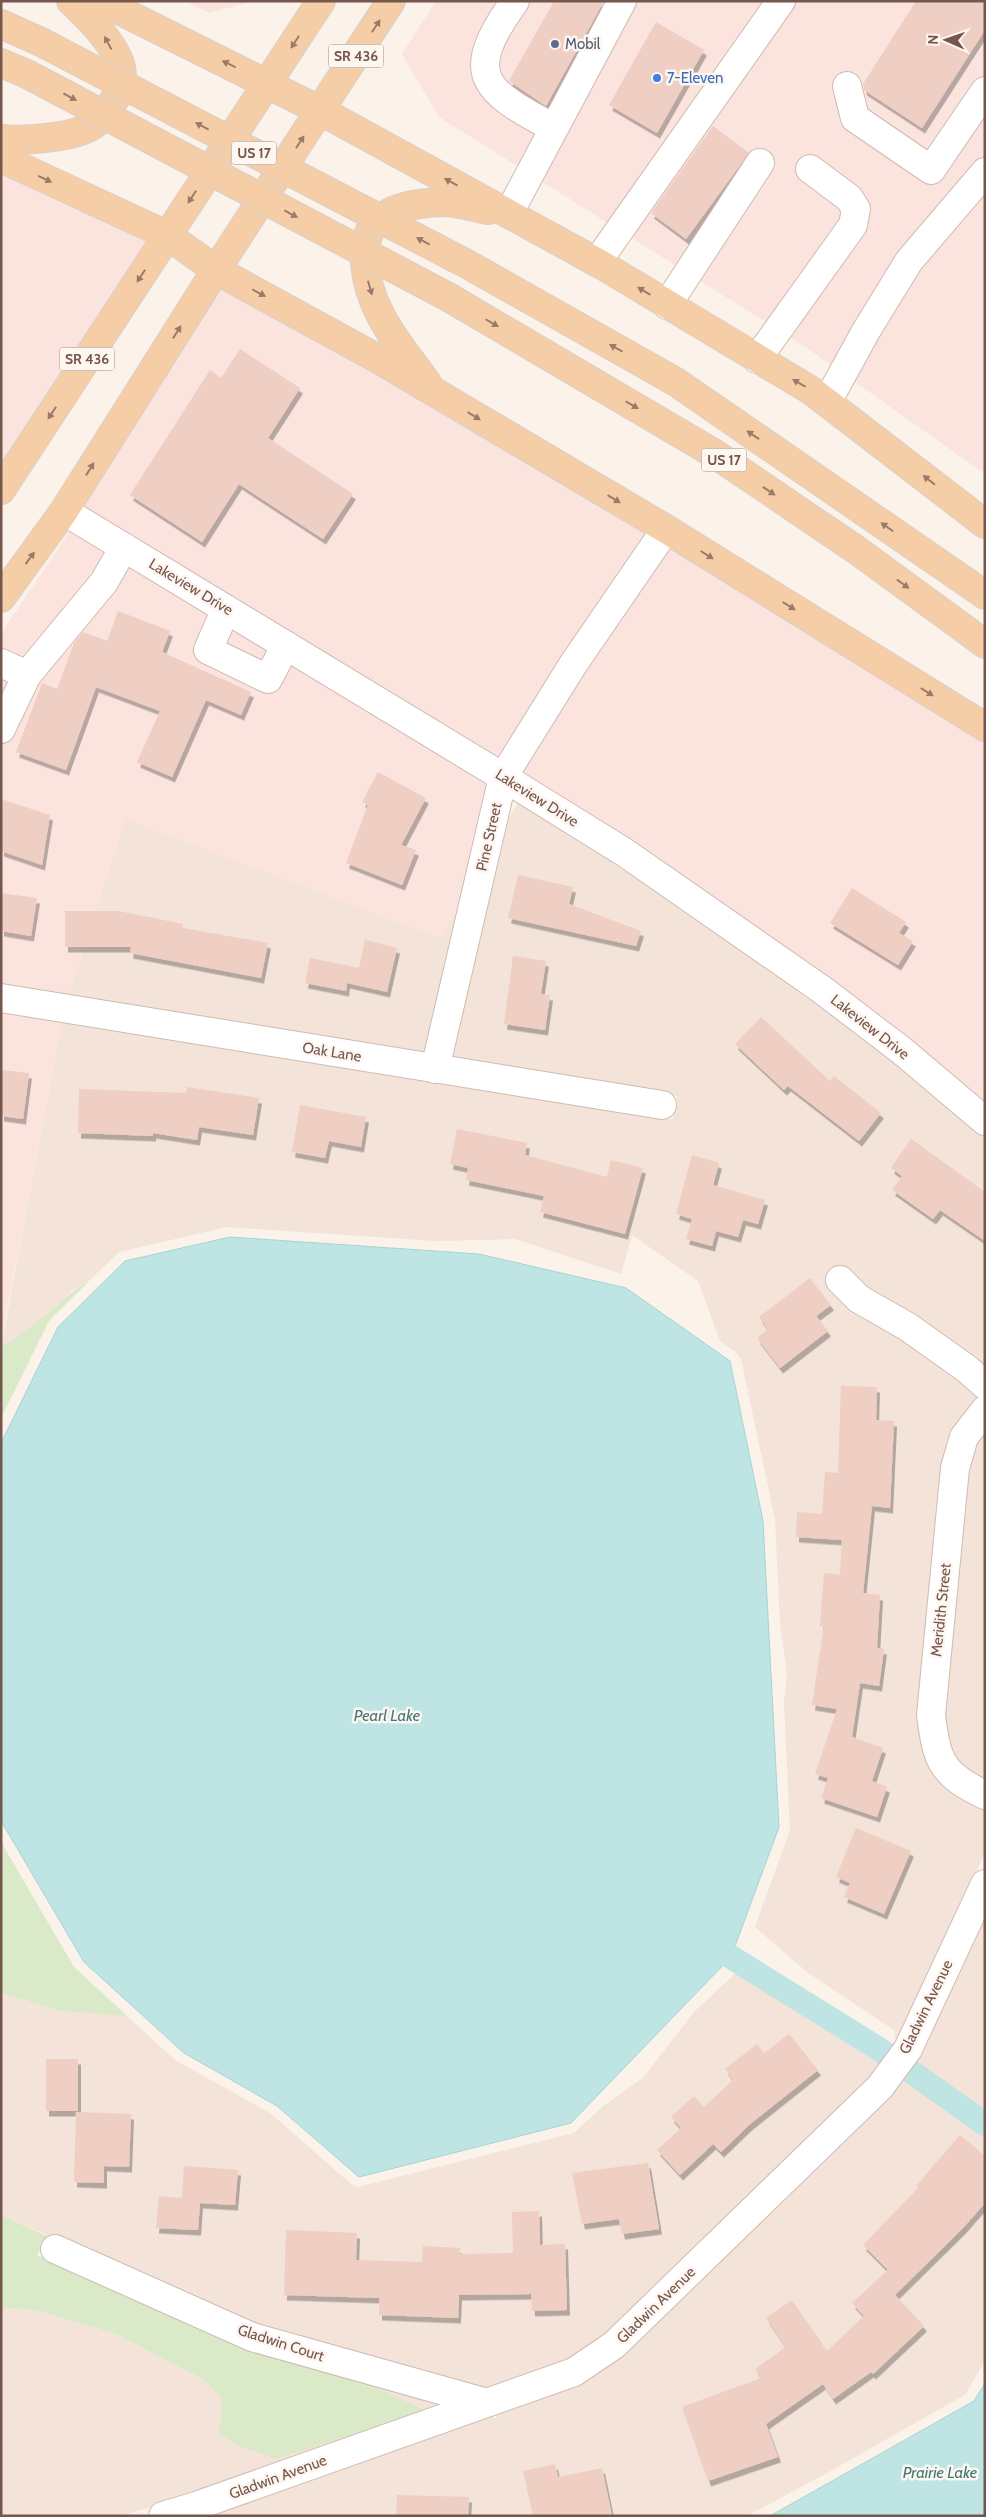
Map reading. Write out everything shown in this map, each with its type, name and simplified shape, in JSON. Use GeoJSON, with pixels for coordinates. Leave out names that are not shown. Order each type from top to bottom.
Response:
{"type":"FeatureCollection","features":[{"type":"Feature","properties":{"kind":"main road"},"geometry":{"type":"LineString","coordinates":[[1,139],[58,136],[88,128],[100,120],[114,104],[119,90],[122,68],[104,35],[72,1]]}},
{"type":"Feature","properties":{"kind":"main road"},"geometry":{"type":"LineString","coordinates":[[101,1],[268,83],[597,262],[827,402],[985,524]]}},
{"type":"Feature","properties":{"kind":"main road","name":"SR 436"},"geometry":{"type":"LineString","coordinates":[[1,490],[321,1]]}},
{"type":"Feature","properties":{"kind":"main road","name":"SR 436"},"geometry":{"type":"LineString","coordinates":[[1,598],[64,511],[216,270],[392,1]]}},
{"type":"Feature","properties":{"kind":"main road","name":"US 17"},"geometry":{"type":"LineString","coordinates":[[1,24],[41,42],[466,264],[676,382],[985,595]]}},
{"type":"Feature","properties":{"kind":"main road","name":"US 17"},"geometry":{"type":"LineString","coordinates":[[1,63],[27,74],[450,298],[715,454],[858,551],[985,644]]}},
{"type":"Feature","properties":{"kind":"main road"},"geometry":{"type":"LineString","coordinates":[[1,158],[167,236],[216,270],[432,391],[666,529],[985,727]]}},
{"type":"Feature","properties":{"kind":"main road"},"geometry":{"type":"LineString","coordinates":[[432,391],[381,315],[370,288],[366,269],[370,234],[380,219],[397,210],[418,204],[445,202],[509,213]]}},
{"type":"Feature","properties":{"kind":"street"},"geometry":{"type":"LineString","coordinates":[[515,1],[489,43],[485,74],[496,93],[554,128]]}},
{"type":"Feature","properties":{"kind":"street"},"geometry":{"type":"LineString","coordinates":[[509,213],[622,1]]}},
{"type":"Feature","properties":{"kind":"street"},"geometry":{"type":"LineString","coordinates":[[597,262],[781,1]]}},
{"type":"Feature","properties":{"kind":"street"},"geometry":{"type":"LineString","coordinates":[[847,86],[855,118],[931,170],[985,92]]}},
{"type":"Feature","properties":{"kind":"street"},"geometry":{"type":"LineString","coordinates":[[667,305],[760,163]]}},
{"type":"Feature","properties":{"kind":"street"},"geometry":{"type":"LineString","coordinates":[[758,359],[854,225],[856,208],[849,198],[810,169]]}},
{"type":"Feature","properties":{"kind":"street"},"geometry":{"type":"LineString","coordinates":[[827,402],[866,331],[909,261],[985,172]]}},
{"type":"Feature","properties":{"kind":"street","name":"Lakeview Drive"},"geometry":{"type":"LineString","coordinates":[[64,511],[624,852],[821,989],[901,1050],[985,1121]]}},
{"type":"Feature","properties":{"kind":"street","name":"Pine Street"},"geometry":{"type":"LineString","coordinates":[[435,1068],[503,777],[574,663],[666,529]]}},
{"type":"Feature","properties":{"kind":"street"},"geometry":{"type":"LineString","coordinates":[[1,729],[28,675],[104,582],[124,547]]}},
{"type":"Feature","properties":{"kind":"street"},"geometry":{"type":"LineString","coordinates":[[226,609],[208,650],[268,679],[286,646]]}},
{"type":"Feature","properties":{"kind":"street"},"geometry":{"type":"LineString","coordinates":[[1,664],[28,675]]}},
{"type":"Feature","properties":{"kind":"street","name":"Oak Lane"},"geometry":{"type":"LineString","coordinates":[[1,998],[662,1105]]}},
{"type":"Feature","properties":{"kind":"street"},"geometry":{"type":"LineString","coordinates":[[840,1280],[859,1299],[908,1327],[967,1369],[985,1385]]}},
{"type":"Feature","properties":{"kind":"street","name":"Meridith Street"},"geometry":{"type":"LineString","coordinates":[[985,1410],[964,1438],[955,1468],[931,1715],[935,1748],[944,1768],[962,1784],[985,1795]]}},
{"type":"Feature","properties":{"kind":"street","name":"Gladwin Avenue"},"geometry":{"type":"LineString","coordinates":[[163,2516],[206,2503],[574,2372],[614,2345],[880,2087],[908,2048],[985,1884]]}},
{"type":"Feature","properties":{"kind":"street","name":"Gladwin Court"},"geometry":{"type":"LineString","coordinates":[[55,2250],[252,2336],[487,2403]]}},
{"type":"Feature","properties":{"kind":"shaded area"},"geometry":{"type":"Polygon","coordinates":[[[185,1],[254,1],[209,13],[185,1]]]}},
{"type":"Feature","properties":{"kind":"shaded area"},"geometry":{"type":"Polygon","coordinates":[[[436,1],[985,1],[985,474],[807,348],[439,117],[402,54],[436,1]]]}},
{"type":"Feature","properties":{"kind":"shaded area"},"geometry":{"type":"Polygon","coordinates":[[[1,171],[149,240],[1,467],[1,171]]]}},
{"type":"Feature","properties":{"kind":"shaded area"},"geometry":{"type":"Polygon","coordinates":[[[223,288],[423,399],[428,406],[432,404],[648,533],[499,760],[83,509],[223,288]]]}},
{"type":"Feature","properties":{"kind":"shaded area"},"geometry":{"type":"Polygon","coordinates":[[[71,529],[489,782],[460,905],[441,938],[125,819],[68,997],[1,986],[1,634],[71,529]]]}},
{"type":"Feature","properties":{"kind":"shaded area"},"geometry":{"type":"Polygon","coordinates":[[[670,546],[985,742],[985,1101],[942,1068],[521,773],[585,669],[670,546]]]}},
{"type":"Feature","properties":{"kind":"shaded area"},"geometry":{"type":"Polygon","coordinates":[[[519,801],[616,862],[812,998],[892,1058],[985,1137],[985,1392],[977,1400],[918,1714],[922,1749],[932,1772],[952,1792],[985,1808],[985,1853],[896,2043],[894,2030],[807,1972],[755,1927],[790,1830],[784,1702],[787,1676],[780,1623],[775,1519],[741,1359],[737,1353],[720,1341],[698,1281],[632,1235],[621,1274],[515,1239],[436,1241],[227,1227],[119,1252],[90,1280],[73,1290],[21,1336],[1,1347],[62,1020],[673,1119],[677,1096],[451,1059],[506,823],[519,801]]]}},
{"type":"Feature","properties":{"kind":"shaded area"},"geometry":{"type":"Polygon","coordinates":[[[125,819],[441,938],[460,905],[425,1055],[68,997],[125,819]]]}},
{"type":"Feature","properties":{"kind":"shaded area"},"geometry":{"type":"Polygon","coordinates":[[[1,1010],[62,1020],[1,1342],[1,1010]]]}},
{"type":"Feature","properties":{"kind":"shaded area"},"geometry":{"type":"Polygon","coordinates":[[[985,1432],[985,1781],[956,1761],[948,1745],[944,1714],[968,1470],[977,1443],[985,1432]]]}},
{"type":"Feature","properties":{"kind":"shaded area"},"geometry":{"type":"Polygon","coordinates":[[[985,1915],[985,2360],[966,2394],[747,2516],[205,2516],[488,2416],[496,2418],[498,2412],[570,2387],[572,2389],[592,2379],[590,2376],[882,2102],[884,2103],[926,2045],[924,2044],[985,1915]]]}},
{"type":"Feature","properties":{"kind":"shaded area"},"geometry":{"type":"Polygon","coordinates":[[[739,1970],[777,1985],[881,2056],[888,2053],[869,2080],[605,2336],[568,2362],[487,2391],[257,2326],[1,2215],[1,1993],[60,2011],[127,2016],[175,2060],[270,2113],[351,2184],[358,2187],[574,2133],[603,2106],[643,2078],[694,2012],[739,1970]]]}},
{"type":"Feature","properties":{"kind":"shaded area"},"geometry":{"type":"Polygon","coordinates":[[[1,2307],[38,2311],[116,2334],[204,2380],[221,2398],[222,2418],[424,2410],[357,2379],[448,2404],[191,2495],[120,2516],[1,2516],[1,2307]]]}},
{"type":"Feature","properties":{"kind":"green space"},"geometry":{"type":"Polygon","coordinates":[[[90,1280],[49,1321],[1,1418],[1,1347],[25,1332],[67,1296],[90,1280]]]}},
{"type":"Feature","properties":{"kind":"green space"},"geometry":{"type":"Polygon","coordinates":[[[1,1842],[74,1967],[127,2016],[60,2011],[1,1993],[1,1842]]]}},
{"type":"Feature","properties":{"kind":"green space"},"geometry":{"type":"Polygon","coordinates":[[[1,2215],[47,2236],[37,2255],[246,2347],[357,2379],[425,2410],[277,2459],[242,2447],[218,2433],[222,2418],[221,2398],[204,2380],[116,2334],[38,2311],[1,2307],[1,2215]]]}},
{"type":"Feature","properties":{"kind":"water","name":"Pearl Lake"},"geometry":{"type":"Polygon","coordinates":[[[230,1237],[479,1254],[626,1288],[730,1361],[763,1521],[779,1827],[731,1957],[571,2123],[359,2177],[277,2106],[184,2053],[84,1962],[1,1821],[1,1443],[58,1327],[125,1261],[230,1237]]]}},
{"type":"Feature","properties":{"kind":"water","name":"Prairie Lake"},"geometry":{"type":"Polygon","coordinates":[[[985,2383],[985,2516],[770,2516],[974,2401],[985,2383]]]}},
{"type":"Feature","properties":{"kind":"building","name":"Mobil"},"geometry":{"type":"Polygon","coordinates":[[[554,1],[604,1],[546,106],[509,81],[554,1]]]}},
{"type":"Feature","properties":{"kind":"building"},"geometry":{"type":"Polygon","coordinates":[[[916,1],[985,1],[985,30],[922,128],[864,90],[863,84],[916,1]]]}},
{"type":"Feature","properties":{"kind":"building","name":"7-Eleven"},"geometry":{"type":"Polygon","coordinates":[[[656,22],[704,50],[657,133],[609,105],[656,22]]]}},
{"type":"Feature","properties":{"kind":"building"},"geometry":{"type":"Polygon","coordinates":[[[713,126],[749,153],[686,239],[651,213],[713,126]]]}},
{"type":"Feature","properties":{"kind":"building"},"geometry":{"type":"Polygon","coordinates":[[[240,349],[300,388],[268,438],[353,494],[323,539],[239,484],[202,542],[130,495],[210,370],[221,378],[240,349]]]}},
{"type":"Feature","properties":{"kind":"building"},"geometry":{"type":"Polygon","coordinates":[[[118,611],[170,631],[162,652],[251,692],[241,715],[206,700],[172,777],[137,762],[160,711],[96,687],[66,770],[16,752],[42,683],[57,689],[74,643],[83,632],[107,641],[118,611]]]}},
{"type":"Feature","properties":{"kind":"building"},"geometry":{"type":"Polygon","coordinates":[[[378,772],[426,798],[401,845],[416,850],[402,885],[346,863],[368,805],[362,802],[378,772]]]}},
{"type":"Feature","properties":{"kind":"building"},"geometry":{"type":"Polygon","coordinates":[[[1,799],[50,815],[42,865],[1,851],[1,799]]]}},
{"type":"Feature","properties":{"kind":"building"},"geometry":{"type":"Polygon","coordinates":[[[518,875],[573,887],[569,904],[641,931],[636,946],[508,918],[518,875]]]}},
{"type":"Feature","properties":{"kind":"building"},"geometry":{"type":"Polygon","coordinates":[[[852,888],[906,922],[899,933],[913,941],[898,965],[830,923],[852,888]]]}},
{"type":"Feature","properties":{"kind":"building"},"geometry":{"type":"Polygon","coordinates":[[[1,893],[37,898],[31,936],[1,931],[1,893]]]}},
{"type":"Feature","properties":{"kind":"building"},"geometry":{"type":"Polygon","coordinates":[[[65,911],[118,911],[183,924],[183,928],[268,943],[261,978],[130,953],[131,947],[65,947],[65,911]]]}},
{"type":"Feature","properties":{"kind":"building"},"geometry":{"type":"Polygon","coordinates":[[[365,940],[397,948],[387,992],[347,983],[346,991],[305,983],[310,958],[359,968],[365,940]]]}},
{"type":"Feature","properties":{"kind":"building"},"geometry":{"type":"Polygon","coordinates":[[[513,956],[546,961],[541,994],[550,995],[545,1030],[504,1024],[513,956]]]}},
{"type":"Feature","properties":{"kind":"building"},"geometry":{"type":"Polygon","coordinates":[[[761,1017],[830,1081],[834,1076],[881,1113],[859,1141],[788,1086],[784,1090],[735,1044],[761,1017]]]}},
{"type":"Feature","properties":{"kind":"building"},"geometry":{"type":"Polygon","coordinates":[[[1,1070],[29,1073],[23,1119],[1,1116],[1,1070]]]}},
{"type":"Feature","properties":{"kind":"building"},"geometry":{"type":"Polygon","coordinates":[[[187,1087],[259,1098],[253,1135],[199,1127],[197,1140],[153,1133],[153,1136],[78,1133],[79,1089],[186,1093],[187,1087]]]}},
{"type":"Feature","properties":{"kind":"building"},"geometry":{"type":"Polygon","coordinates":[[[300,1105],[366,1117],[361,1147],[329,1141],[325,1158],[292,1152],[300,1105]]]}},
{"type":"Feature","properties":{"kind":"building"},"geometry":{"type":"Polygon","coordinates":[[[457,1129],[527,1143],[525,1155],[607,1177],[611,1160],[643,1168],[625,1234],[540,1212],[544,1196],[466,1180],[468,1168],[450,1164],[457,1129]]]}},
{"type":"Feature","properties":{"kind":"building"},"geometry":{"type":"Polygon","coordinates":[[[911,1139],[985,1192],[985,1241],[940,1210],[933,1219],[892,1190],[902,1176],[891,1168],[911,1139]]]}},
{"type":"Feature","properties":{"kind":"building"},"geometry":{"type":"Polygon","coordinates":[[[692,1155],[719,1163],[713,1185],[765,1200],[758,1224],[743,1220],[738,1237],[716,1231],[712,1246],[686,1239],[692,1219],[676,1214],[692,1155]]]}},
{"type":"Feature","properties":{"kind":"building"},"geometry":{"type":"Polygon","coordinates":[[[810,1278],[831,1305],[816,1316],[828,1331],[780,1368],[757,1338],[768,1329],[759,1317],[810,1278]]]}},
{"type":"Feature","properties":{"kind":"building"},"geometry":{"type":"Polygon","coordinates":[[[841,1386],[877,1387],[876,1420],[894,1421],[890,1508],[872,1506],[863,1593],[880,1595],[877,1648],[884,1649],[879,1686],[860,1683],[852,1737],[883,1748],[872,1781],[887,1787],[877,1817],[821,1798],[828,1778],[815,1774],[837,1709],[812,1705],[824,1626],[820,1626],[824,1573],[840,1575],[842,1540],[796,1537],[797,1512],[822,1514],[825,1472],[838,1473],[841,1386]]]}},
{"type":"Feature","properties":{"kind":"building"},"geometry":{"type":"Polygon","coordinates":[[[856,1828],[911,1851],[884,1914],[844,1897],[850,1883],[836,1877],[856,1828]]]}},
{"type":"Feature","properties":{"kind":"building"},"geometry":{"type":"Polygon","coordinates":[[[789,2034],[818,2070],[749,2125],[721,2152],[713,2144],[680,2175],[657,2150],[681,2128],[671,2117],[694,2096],[704,2107],[733,2080],[725,2069],[757,2044],[764,2053],[789,2034]]]}},
{"type":"Feature","properties":{"kind":"building"},"geometry":{"type":"Polygon","coordinates":[[[46,2059],[78,2059],[78,2111],[46,2111],[46,2059]]]}},
{"type":"Feature","properties":{"kind":"building"},"geometry":{"type":"Polygon","coordinates":[[[76,2112],[131,2114],[129,2167],[104,2166],[104,2183],[74,2182],[76,2112]]]}},
{"type":"Feature","properties":{"kind":"building"},"geometry":{"type":"Polygon","coordinates":[[[960,2135],[985,2156],[985,2203],[963,2228],[895,2295],[924,2326],[873,2374],[871,2372],[833,2399],[823,2384],[766,2424],[778,2457],[708,2481],[682,2407],[761,2378],[755,2369],[786,2347],[766,2318],[792,2300],[827,2351],[864,2316],[852,2303],[888,2270],[863,2245],[918,2188],[916,2186],[960,2135]]]}},
{"type":"Feature","properties":{"kind":"building"},"geometry":{"type":"Polygon","coordinates":[[[648,2163],[659,2229],[622,2234],[619,2219],[582,2224],[572,2173],[648,2163]]]}},
{"type":"Feature","properties":{"kind":"building"},"geometry":{"type":"Polygon","coordinates":[[[184,2166],[238,2170],[235,2205],[200,2203],[198,2230],[156,2228],[159,2196],[182,2198],[184,2166]]]}},
{"type":"Feature","properties":{"kind":"building"},"geometry":{"type":"Polygon","coordinates":[[[539,2211],[540,2245],[565,2244],[567,2310],[532,2311],[531,2294],[459,2295],[458,2318],[379,2315],[379,2298],[284,2295],[286,2230],[357,2233],[356,2260],[422,2262],[423,2246],[460,2248],[460,2254],[513,2253],[512,2212],[539,2211]]]}},
{"type":"Feature","properties":{"kind":"building"},"geometry":{"type":"Polygon","coordinates":[[[555,2464],[558,2477],[602,2468],[612,2516],[533,2516],[523,2471],[555,2464]]]}},
{"type":"Feature","properties":{"kind":"building"},"geometry":{"type":"Polygon","coordinates":[[[397,2495],[469,2497],[468,2516],[396,2516],[397,2495]]]}},
{"type":"Feature","properties":{"kind":"waterway"},"geometry":{"type":"LineString","coordinates":[[731,1957],[879,2049],[985,2124]]}},
{"type":"Feature","properties":{"kind":"place","name":"Mobil"},"geometry":{"type":"Point","coordinates":[555,44]}},
{"type":"Feature","properties":{"kind":"place","name":"7-Eleven"},"geometry":{"type":"Point","coordinates":[657,78]}}]}
